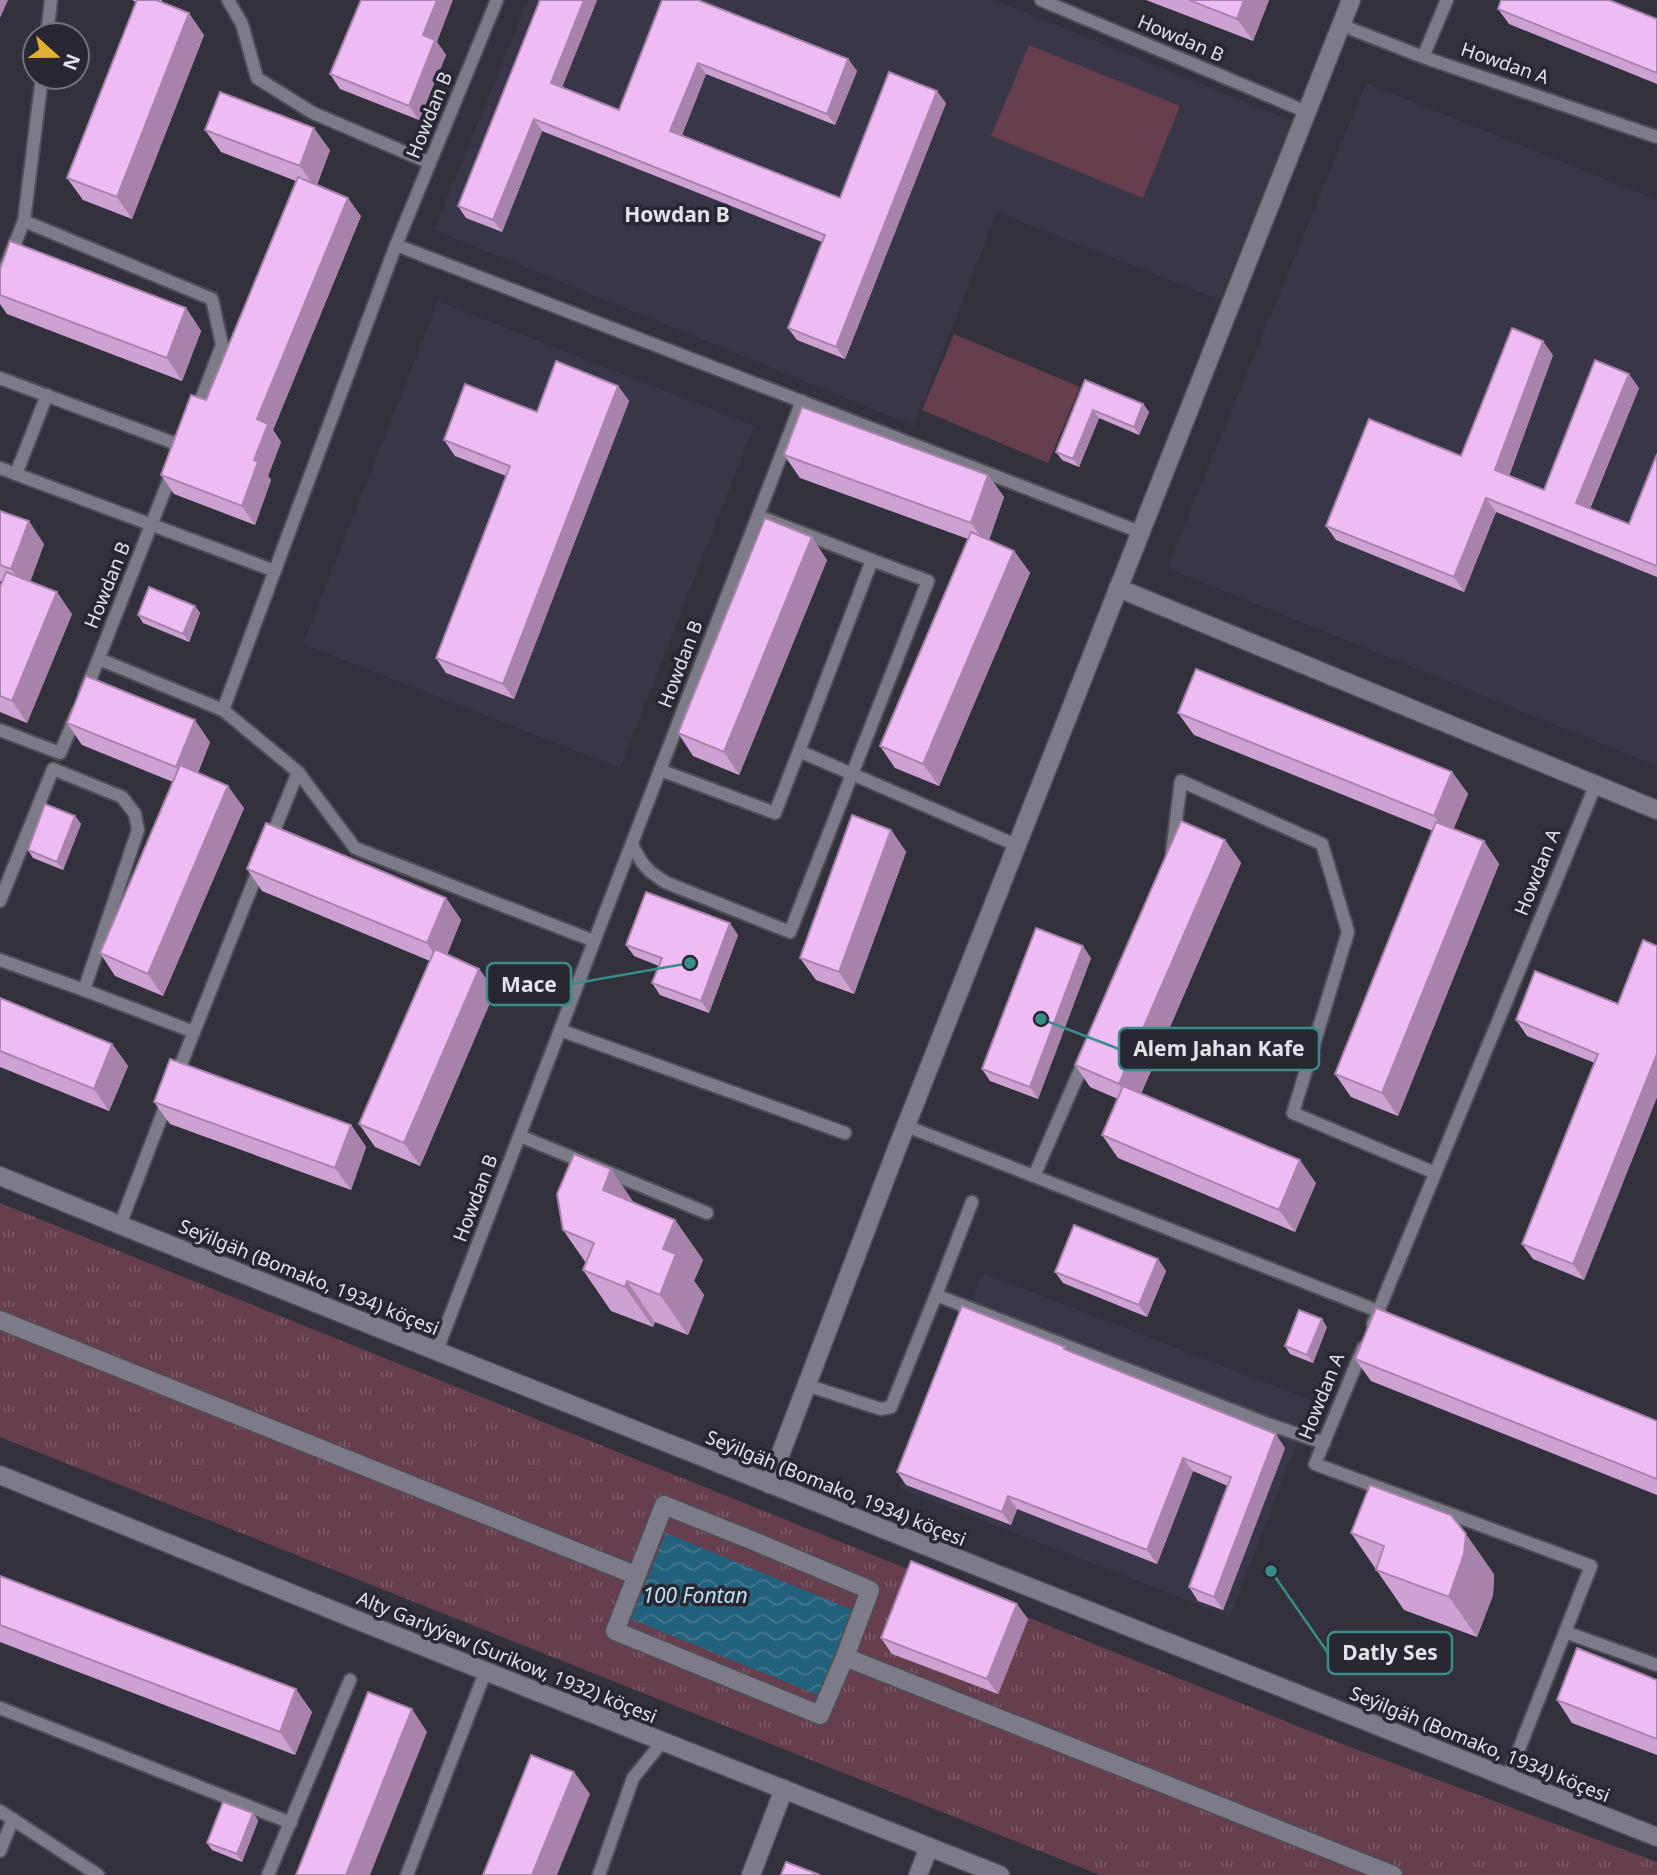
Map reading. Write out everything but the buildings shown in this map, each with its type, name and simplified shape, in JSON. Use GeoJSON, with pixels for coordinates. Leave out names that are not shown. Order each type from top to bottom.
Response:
{"type":"FeatureCollection","features":[{"type":"Feature","properties":{"kind":"street"},"geometry":{"type":"LineString","coordinates":[[768,1484],[1016,845],[1351,0]]}},
{"type":"Feature","properties":{"kind":"street"},"geometry":{"type":"LineString","coordinates":[[1118,588],[1657,810]]}},
{"type":"Feature","properties":{"kind":"street","name":"Seýilgäh (Bomako, 1934) köçesi"},"geometry":{"type":"LineString","coordinates":[[0,1176],[1657,1837]]}},
{"type":"Feature","properties":{"kind":"street"},"geometry":{"type":"LineString","coordinates":[[0,1320],[635,1575]]}},
{"type":"Feature","properties":{"kind":"street","name":"Alty Garlyýew (Surikow, 1932) köçesi"},"geometry":{"type":"LineString","coordinates":[[0,1475],[374,1627],[1000,1875]]}},
{"type":"Feature","properties":{"kind":"street"},"geometry":{"type":"LineString","coordinates":[[664,1505],[870,1590],[845,1657],[820,1715],[615,1631],[664,1505]]}},
{"type":"Feature","properties":{"kind":"street"},"geometry":{"type":"LineString","coordinates":[[845,1657],[1393,1875]]}},
{"type":"Feature","properties":{"kind":"street"},"geometry":{"type":"LineString","coordinates":[[751,1875],[784,1789]]}},
{"type":"Feature","properties":{"kind":"street"},"geometry":{"type":"LineString","coordinates":[[918,1875],[929,1847]]}},
{"type":"Feature","properties":{"kind":"lane"},"geometry":{"type":"LineString","coordinates":[[49,21],[51,0]]}},
{"type":"Feature","properties":{"kind":"lane"},"geometry":{"type":"LineString","coordinates":[[228,0],[242,24],[257,78],[313,113],[430,163]]}},
{"type":"Feature","properties":{"kind":"lane","name":"Howdan B"},"geometry":{"type":"LineString","coordinates":[[223,710],[396,245],[496,0]]}},
{"type":"Feature","properties":{"kind":"lane","name":"Howdan B"},"geometry":{"type":"LineString","coordinates":[[1041,0],[1307,111]]}},
{"type":"Feature","properties":{"kind":"lane"},"geometry":{"type":"LineString","coordinates":[[1423,57],[1447,0]]}},
{"type":"Feature","properties":{"kind":"lane","name":"Howdan A"},"geometry":{"type":"LineString","coordinates":[[1342,25],[1423,57],[1657,137]]}},
{"type":"Feature","properties":{"kind":"lane"},"geometry":{"type":"LineString","coordinates":[[0,281],[24,221],[40,91]]}},
{"type":"Feature","properties":{"kind":"lane"},"geometry":{"type":"LineString","coordinates":[[24,221],[212,299],[222,345],[152,526]]}},
{"type":"Feature","properties":{"kind":"lane"},"geometry":{"type":"LineString","coordinates":[[396,245],[1140,532]]}},
{"type":"Feature","properties":{"kind":"lane"},"geometry":{"type":"LineString","coordinates":[[0,378],[47,395],[187,434]]}},
{"type":"Feature","properties":{"kind":"lane"},"geometry":{"type":"LineString","coordinates":[[16,474],[47,395]]}},
{"type":"Feature","properties":{"kind":"lane","name":"Howdan B"},"geometry":{"type":"LineString","coordinates":[[437,1350],[802,401]]}},
{"type":"Feature","properties":{"kind":"lane","name":"Howdan B"},"geometry":{"type":"LineString","coordinates":[[0,468],[275,571]]}},
{"type":"Feature","properties":{"kind":"lane"},"geometry":{"type":"LineString","coordinates":[[632,844],[638,859],[649,873],[667,883],[790,932],[928,581],[758,516]]}},
{"type":"Feature","properties":{"kind":"lane","name":"Howdan B"},"geometry":{"type":"LineString","coordinates":[[0,901],[152,526]]}},
{"type":"Feature","properties":{"kind":"lane"},"geometry":{"type":"LineString","coordinates":[[660,771],[775,813],[872,560]]}},
{"type":"Feature","properties":{"kind":"lane","name":"Howdan B"},"geometry":{"type":"LineString","coordinates":[[99,659],[223,710],[298,772],[355,848],[594,941]]}},
{"type":"Feature","properties":{"kind":"lane"},"geometry":{"type":"LineString","coordinates":[[0,730],[60,753]]}},
{"type":"Feature","properties":{"kind":"lane"},"geometry":{"type":"LineString","coordinates":[[799,751],[1016,845]]}},
{"type":"Feature","properties":{"kind":"lane"},"geometry":{"type":"LineString","coordinates":[[53,769],[122,797],[135,814],[138,830],[84,990]]}},
{"type":"Feature","properties":{"kind":"lane"},"geometry":{"type":"LineString","coordinates":[[120,1225],[298,772]]}},
{"type":"Feature","properties":{"kind":"lane"},"geometry":{"type":"LineString","coordinates":[[1171,861],[1181,781],[1322,844],[1348,932],[1293,1113],[1435,1173]]}},
{"type":"Feature","properties":{"kind":"lane","name":"Howdan A"},"geometry":{"type":"LineString","coordinates":[[1508,1777],[1591,1566],[1315,1464],[1596,784]]}},
{"type":"Feature","properties":{"kind":"lane"},"geometry":{"type":"LineString","coordinates":[[0,960],[194,1032]]}},
{"type":"Feature","properties":{"kind":"lane"},"geometry":{"type":"LineString","coordinates":[[561,1030],[845,1133]]}},
{"type":"Feature","properties":{"kind":"lane"},"geometry":{"type":"LineString","coordinates":[[1034,1176],[1089,1050]]}},
{"type":"Feature","properties":{"kind":"lane"},"geometry":{"type":"LineString","coordinates":[[906,1126],[1378,1311]]}},
{"type":"Feature","properties":{"kind":"lane"},"geometry":{"type":"LineString","coordinates":[[520,1136],[707,1213]]}},
{"type":"Feature","properties":{"kind":"lane"},"geometry":{"type":"LineString","coordinates":[[806,1385],[881,1409],[891,1407],[972,1202]]}},
{"type":"Feature","properties":{"kind":"lane"},"geometry":{"type":"LineString","coordinates":[[936,1295],[1158,1382],[1324,1443]]}},
{"type":"Feature","properties":{"kind":"lane"},"geometry":{"type":"LineString","coordinates":[[1565,1632],[1657,1665]]}},
{"type":"Feature","properties":{"kind":"lane"},"geometry":{"type":"LineString","coordinates":[[407,1875],[486,1670]]}},
{"type":"Feature","properties":{"kind":"lane"},"geometry":{"type":"LineString","coordinates":[[268,1875],[350,1680]]}},
{"type":"Feature","properties":{"kind":"lane"},"geometry":{"type":"LineString","coordinates":[[0,1708],[291,1823]]}},
{"type":"Feature","properties":{"kind":"lane"},"geometry":{"type":"LineString","coordinates":[[599,1875],[634,1778],[663,1741]]}},
{"type":"Feature","properties":{"kind":"lane"},"geometry":{"type":"LineString","coordinates":[[0,1811],[98,1875]]}},
{"type":"Feature","properties":{"kind":"lane"},"geometry":{"type":"LineString","coordinates":[[0,1852],[13,1819]]}},
{"type":"Feature","properties":{"kind":"shaded area"},"geometry":{"type":"Polygon","coordinates":[[[528,0],[995,0],[1292,121],[1220,300],[997,212],[914,426],[434,230],[528,0]]]}},
{"type":"Feature","properties":{"kind":"shaded area"},"geometry":{"type":"Polygon","coordinates":[[[1366,83],[1657,200],[1657,766],[1167,568],[1366,83]]]}},
{"type":"Feature","properties":{"kind":"shaded area"},"geometry":{"type":"Polygon","coordinates":[[[438,301],[754,426],[620,768],[303,644],[438,301]]]}},
{"type":"Feature","properties":{"kind":"shaded area"},"geometry":{"type":"Polygon","coordinates":[[[983,1273],[1313,1401],[1230,1617],[899,1488],[983,1273]]]}},
{"type":"Feature","properties":{"kind":"green space"},"geometry":{"type":"Polygon","coordinates":[[[1029,45],[1180,106],[1143,198],[991,136],[1029,45]]]}},
{"type":"Feature","properties":{"kind":"green space"},"geometry":{"type":"Polygon","coordinates":[[[954,334],[1080,387],[1048,463],[922,410],[954,334]]]}},
{"type":"Feature","properties":{"kind":"green space"},"geometry":{"type":"Polygon","coordinates":[[[0,1203],[1337,1742],[1657,1862],[1657,1875],[1100,1875],[0,1437],[0,1203]]]}},
{"type":"Feature","properties":{"kind":"water","name":"100 Fontan"},"geometry":{"type":"Polygon","coordinates":[[[666,1533],[855,1611],[820,1696],[631,1619],[666,1533]]]}},
{"type":"Feature","properties":{"kind":"place","name":"Mace"},"geometry":{"type":"Point","coordinates":[690,963]}},
{"type":"Feature","properties":{"kind":"place","name":"Alem Jahan Kafe"},"geometry":{"type":"Point","coordinates":[1041,1019]}},
{"type":"Feature","properties":{"kind":"place","name":"Datly Ses"},"geometry":{"type":"Point","coordinates":[1271,1571]}},
{"type":"Feature","properties":{"kind":"district","name":"Howdan B"},"geometry":{"type":"Point","coordinates":[677,214]}}]}
